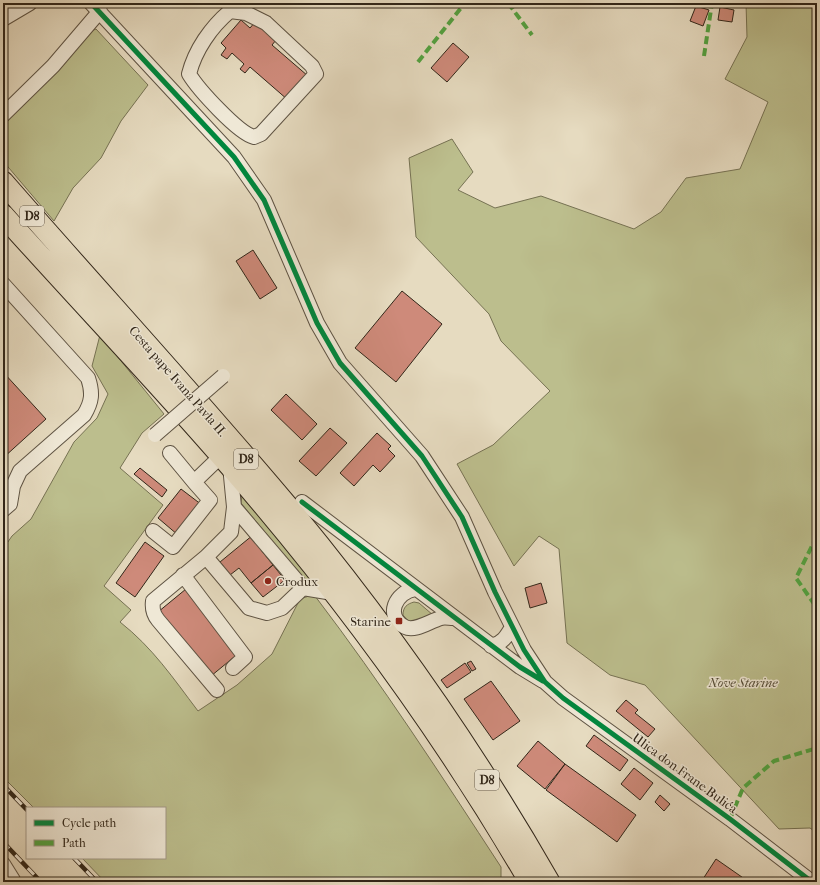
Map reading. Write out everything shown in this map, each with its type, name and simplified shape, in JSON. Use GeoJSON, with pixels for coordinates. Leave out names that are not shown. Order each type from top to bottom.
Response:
{"type":"FeatureCollection","features":[{"type":"Feature","properties":{"kind":"highway","name":"Cesta pape Ivana Pavla II."},"geometry":{"type":"LineString","coordinates":[[3,182],[289,509],[349,584],[411,683]]}},
{"type":"Feature","properties":{"kind":"highway","name":"Cesta pape Ivana Pavla II."},"geometry":{"type":"LineString","coordinates":[[3,215],[226,461],[333,593],[411,683]]}},
{"type":"Feature","properties":{"kind":"highway","name":"D8"},"geometry":{"type":"LineString","coordinates":[[411,683],[458,764],[530,882]]}},
{"type":"Feature","properties":{"kind":"highway","name":"D8"},"geometry":{"type":"LineString","coordinates":[[411,683],[513,820],[549,882]]}},
{"type":"Feature","properties":{"kind":"street"},"geometry":{"type":"LineString","coordinates":[[3,18],[30,3]]}},
{"type":"Feature","properties":{"kind":"street"},"geometry":{"type":"LineString","coordinates":[[3,115],[53,66],[96,6],[234,157],[264,200],[317,323],[340,362],[422,456],[462,518],[512,627],[545,682]]}},
{"type":"Feature","properties":{"kind":"street"},"geometry":{"type":"LineString","coordinates":[[230,11],[246,13],[266,23],[312,66],[316,74],[261,134],[254,137],[248,136],[222,113],[189,74],[192,64],[208,35],[223,17],[230,11]]}},
{"type":"Feature","properties":{"kind":"street"},"geometry":{"type":"LineString","coordinates":[[208,129],[222,113]]}},
{"type":"Feature","properties":{"kind":"street"},"geometry":{"type":"LineString","coordinates":[[3,284],[88,378],[92,390],[90,404],[84,415],[20,471],[13,486],[10,504],[3,510]]}},
{"type":"Feature","properties":{"kind":"street"},"geometry":{"type":"LineString","coordinates":[[154,435],[223,376]]}},
{"type":"Feature","properties":{"kind":"street"},"geometry":{"type":"LineString","coordinates":[[153,531],[173,547],[210,500],[170,454]]}},
{"type":"Feature","properties":{"kind":"street"},"geometry":{"type":"LineString","coordinates":[[194,482],[226,461],[234,507],[231,532],[206,557],[153,601],[153,613],[217,690]]}},
{"type":"Feature","properties":{"kind":"street"},"geometry":{"type":"LineString","coordinates":[[302,502],[453,618],[531,675],[545,682]]}},
{"type":"Feature","properties":{"kind":"street"},"geometry":{"type":"LineString","coordinates":[[234,507],[303,588],[333,593]]}},
{"type":"Feature","properties":{"kind":"street"},"geometry":{"type":"LineString","coordinates":[[206,557],[249,608],[267,613],[282,608],[303,588]]}},
{"type":"Feature","properties":{"kind":"street"},"geometry":{"type":"LineString","coordinates":[[183,575],[245,657],[234,668]]}},
{"type":"Feature","properties":{"kind":"street"},"geometry":{"type":"LineString","coordinates":[[415,589],[408,590],[396,600],[394,614],[404,627],[412,629],[441,618],[453,618]]}},
{"type":"Feature","properties":{"kind":"street"},"geometry":{"type":"LineString","coordinates":[[491,646],[497,645],[503,640],[512,627]]}},
{"type":"Feature","properties":{"kind":"street","name":"Ulica don Frane Bulića"},"geometry":{"type":"LineString","coordinates":[[545,682],[563,698],[807,880]]}},
{"type":"Feature","properties":{"kind":"street"},"geometry":{"type":"LineString","coordinates":[[3,864],[14,880],[10,882]]}},
{"type":"Feature","properties":{"kind":"green space","name":"Nove Starine"},"geometry":{"type":"Polygon","coordinates":[[[746,3],[817,3],[817,833],[810,828],[779,829],[645,685],[610,675],[567,643],[559,549],[539,536],[514,566],[457,464],[493,445],[550,391],[501,341],[489,314],[416,237],[409,158],[452,139],[473,172],[458,190],[495,208],[541,196],[634,229],[661,212],[686,178],[740,169],[768,102],[725,79],[747,37],[746,3]]]}},
{"type":"Feature","properties":{"kind":"green space"},"geometry":{"type":"Polygon","coordinates":[[[96,29],[148,85],[121,121],[101,158],[73,188],[54,221],[3,161],[3,121],[91,31],[96,29]]]}},
{"type":"Feature","properties":{"kind":"green space"},"geometry":{"type":"Polygon","coordinates":[[[100,335],[164,414],[142,433],[120,468],[163,505],[104,586],[131,610],[120,622],[153,653],[198,711],[237,685],[272,654],[300,599],[315,596],[387,696],[501,867],[501,882],[105,882],[83,859],[166,859],[166,807],[33,807],[3,777],[3,549],[12,536],[31,519],[74,442],[97,418],[108,394],[92,366],[100,335]]]}},
{"type":"Feature","properties":{"kind":"green space"},"geometry":{"type":"Polygon","coordinates":[[[242,495],[313,579],[311,582],[304,580],[241,503],[242,495]]]}},
{"type":"Feature","properties":{"kind":"green space"},"geometry":{"type":"Polygon","coordinates":[[[414,602],[419,603],[433,615],[419,623],[408,621],[403,615],[404,610],[407,605],[414,602]]]}},
{"type":"Feature","properties":{"kind":"building"},"geometry":{"type":"Polygon","coordinates":[[[696,6],[709,10],[703,26],[690,21],[696,6]]]}},
{"type":"Feature","properties":{"kind":"building"},"geometry":{"type":"Polygon","coordinates":[[[720,7],[734,10],[732,22],[718,20],[720,7]]]}},
{"type":"Feature","properties":{"kind":"building"},"geometry":{"type":"Polygon","coordinates":[[[241,20],[250,28],[255,22],[276,40],[272,45],[308,76],[288,100],[250,67],[245,73],[240,69],[244,64],[232,53],[227,59],[221,55],[226,48],[221,43],[241,20]]]}},
{"type":"Feature","properties":{"kind":"building"},"geometry":{"type":"Polygon","coordinates":[[[453,43],[469,57],[447,82],[431,68],[453,43]]]}},
{"type":"Feature","properties":{"kind":"building"},"geometry":{"type":"Polygon","coordinates":[[[253,250],[277,288],[260,299],[236,261],[253,250]]]}},
{"type":"Feature","properties":{"kind":"building"},"geometry":{"type":"Polygon","coordinates":[[[402,291],[442,324],[396,382],[355,348],[402,291]]]}},
{"type":"Feature","properties":{"kind":"building"},"geometry":{"type":"Polygon","coordinates":[[[3,372],[46,419],[3,458],[3,372]]]}},
{"type":"Feature","properties":{"kind":"building"},"geometry":{"type":"Polygon","coordinates":[[[286,394],[317,424],[302,440],[271,410],[286,394]]]}},
{"type":"Feature","properties":{"kind":"building"},"geometry":{"type":"Polygon","coordinates":[[[330,428],[347,443],[316,476],[299,461],[330,428]]]}},
{"type":"Feature","properties":{"kind":"building"},"geometry":{"type":"Polygon","coordinates":[[[377,433],[391,446],[388,449],[395,456],[380,472],[373,465],[354,486],[340,473],[377,433]]]}},
{"type":"Feature","properties":{"kind":"building"},"geometry":{"type":"Polygon","coordinates":[[[140,468],[167,490],[162,497],[134,474],[140,468]]]}},
{"type":"Feature","properties":{"kind":"building"},"geometry":{"type":"Polygon","coordinates":[[[181,489],[202,505],[178,535],[158,518],[181,489]]]}},
{"type":"Feature","properties":{"kind":"building"},"geometry":{"type":"Polygon","coordinates":[[[253,535],[264,548],[261,550],[273,565],[251,583],[239,568],[230,575],[220,562],[253,535]]]}},
{"type":"Feature","properties":{"kind":"building"},"geometry":{"type":"Polygon","coordinates":[[[145,542],[164,556],[135,597],[116,583],[145,542]]]}},
{"type":"Feature","properties":{"kind":"building","name":"Crodux"},"geometry":{"type":"Polygon","coordinates":[[[273,565],[285,580],[263,597],[251,583],[273,565]]]}},
{"type":"Feature","properties":{"kind":"building"},"geometry":{"type":"Polygon","coordinates":[[[541,583],[547,603],[530,608],[525,588],[541,583]]]}},
{"type":"Feature","properties":{"kind":"building"},"geometry":{"type":"Polygon","coordinates":[[[186,589],[239,653],[211,676],[158,612],[186,589]]]}},
{"type":"Feature","properties":{"kind":"building"},"geometry":{"type":"Polygon","coordinates":[[[471,661],[476,669],[472,671],[467,663],[471,661]]]}},
{"type":"Feature","properties":{"kind":"building"},"geometry":{"type":"Polygon","coordinates":[[[465,663],[471,672],[447,688],[441,680],[465,663]]]}},
{"type":"Feature","properties":{"kind":"building"},"geometry":{"type":"Polygon","coordinates":[[[491,681],[520,721],[493,740],[464,699],[491,681]]]}},
{"type":"Feature","properties":{"kind":"building"},"geometry":{"type":"Polygon","coordinates":[[[626,700],[638,710],[635,713],[655,729],[648,737],[616,711],[626,700]]]}},
{"type":"Feature","properties":{"kind":"building"},"geometry":{"type":"Polygon","coordinates":[[[594,735],[628,760],[620,771],[586,746],[594,735]]]}},
{"type":"Feature","properties":{"kind":"building"},"geometry":{"type":"Polygon","coordinates":[[[538,741],[565,764],[545,789],[517,766],[538,741]]]}},
{"type":"Feature","properties":{"kind":"building"},"geometry":{"type":"Polygon","coordinates":[[[565,764],[636,815],[617,842],[546,790],[565,764]]]}},
{"type":"Feature","properties":{"kind":"building"},"geometry":{"type":"Polygon","coordinates":[[[634,768],[653,783],[640,800],[621,784],[634,768]]]}},
{"type":"Feature","properties":{"kind":"building"},"geometry":{"type":"Polygon","coordinates":[[[660,795],[670,804],[664,811],[655,802],[660,795]]]}},
{"type":"Feature","properties":{"kind":"building"},"geometry":{"type":"Polygon","coordinates":[[[716,859],[749,882],[701,882],[716,859]]]}},
{"type":"Feature","properties":{"kind":"railway"},"geometry":{"type":"LineString","coordinates":[[3,785],[26,809]]}},
{"type":"Feature","properties":{"kind":"railway"},"geometry":{"type":"LineString","coordinates":[[3,842],[41,882]]}},
{"type":"Feature","properties":{"kind":"railway"},"geometry":{"type":"LineString","coordinates":[[75,859],[97,882]]}},
{"type":"Feature","properties":{"kind":"marked path"},"geometry":{"type":"LineString","coordinates":[[418,62],[465,3]]}},
{"type":"Feature","properties":{"kind":"marked path"},"geometry":{"type":"LineString","coordinates":[[508,3],[532,35]]}},
{"type":"Feature","properties":{"kind":"marked path"},"geometry":{"type":"LineString","coordinates":[[704,56],[712,3]]}},
{"type":"Feature","properties":{"kind":"marked path"},"geometry":{"type":"LineString","coordinates":[[817,536],[796,578],[817,608]]}},
{"type":"Feature","properties":{"kind":"marked path"},"geometry":{"type":"LineString","coordinates":[[730,819],[743,788],[774,761],[817,748]]}},
{"type":"Feature","properties":{"kind":"cycle path"},"geometry":{"type":"LineString","coordinates":[[91,3],[234,157],[264,200],[317,323],[340,363],[422,456],[462,517],[495,592],[524,650],[545,682],[563,698],[730,819],[812,882]]}},
{"type":"Feature","properties":{"kind":"cycle path"},"geometry":{"type":"LineString","coordinates":[[302,502],[520,667],[543,681]]}},
{"type":"Feature","properties":{"kind":"place","name":"Crodux"},"geometry":{"type":"Point","coordinates":[268,581]}},
{"type":"Feature","properties":{"kind":"place","name":"Starine"},"geometry":{"type":"Point","coordinates":[399,621]}}]}
